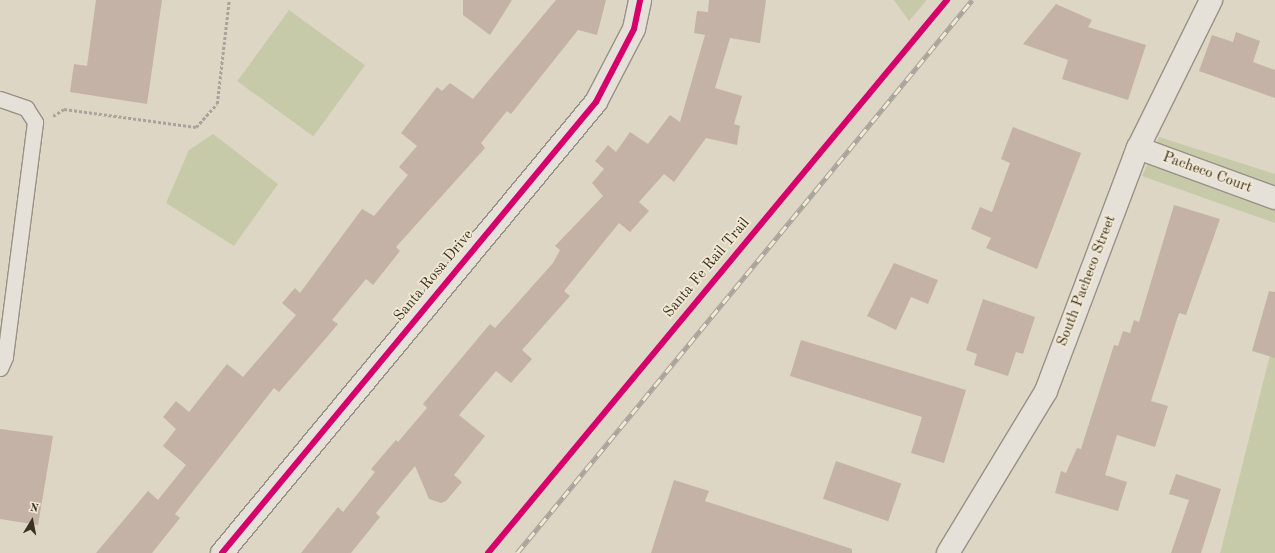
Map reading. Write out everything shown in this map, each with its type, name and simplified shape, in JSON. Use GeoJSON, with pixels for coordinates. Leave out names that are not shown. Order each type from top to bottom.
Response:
{"type":"FeatureCollection","features":[{"type":"Feature","properties":{"kind":"street","name":"Santa Rosa Drive"},"geometry":{"type":"LineString","coordinates":[[222,553],[596,102],[634,29],[640,0]]}},
{"type":"Feature","properties":{"kind":"street","name":"South Pacheco Street"},"geometry":{"type":"LineString","coordinates":[[948,553],[1046,391],[1138,148],[1211,0]]}},
{"type":"Feature","properties":{"kind":"street","name":"Pacheco Court"},"geometry":{"type":"LineString","coordinates":[[1138,148],[1275,198]]}},
{"type":"Feature","properties":{"kind":"lane"},"geometry":{"type":"LineString","coordinates":[[0,99],[26,108],[35,122],[4,357],[0,368]]}},
{"type":"Feature","properties":{"kind":"path"},"geometry":{"type":"LineString","coordinates":[[52,116],[64,109],[196,127],[217,104],[229,0]]}},
{"type":"Feature","properties":{"kind":"green space"},"geometry":{"type":"Polygon","coordinates":[[[894,0],[927,0],[909,21],[894,0]]]}},
{"type":"Feature","properties":{"kind":"green space"},"geometry":{"type":"Polygon","coordinates":[[[289,10],[365,65],[313,136],[237,81],[289,10]]]}},
{"type":"Feature","properties":{"kind":"green space"},"geometry":{"type":"Polygon","coordinates":[[[213,134],[278,184],[234,246],[166,203],[189,150],[213,134]]]}},
{"type":"Feature","properties":{"kind":"green space"},"geometry":{"type":"Polygon","coordinates":[[[1159,137],[1275,174],[1275,223],[1142,176],[1159,137]]]}},
{"type":"Feature","properties":{"kind":"green space"},"geometry":{"type":"Polygon","coordinates":[[[1275,335],[1275,553],[1220,553],[1221,550],[1275,335]]]}},
{"type":"Feature","properties":{"kind":"building"},"geometry":{"type":"Polygon","coordinates":[[[96,0],[162,0],[147,104],[70,92],[74,64],[87,66],[96,0]]]}},
{"type":"Feature","properties":{"kind":"building"},"geometry":{"type":"Polygon","coordinates":[[[463,0],[512,0],[490,35],[463,15],[463,0]]]}},
{"type":"Feature","properties":{"kind":"building"},"geometry":{"type":"Polygon","coordinates":[[[556,0],[606,0],[597,35],[578,30],[511,114],[507,111],[481,143],[485,148],[396,247],[400,251],[373,285],[366,279],[332,320],[338,324],[279,392],[274,388],[175,514],[180,518],[152,553],[96,553],[148,491],[158,500],[186,465],[163,446],[176,429],[163,417],[176,401],[189,412],[227,364],[243,377],[296,315],[282,303],[295,288],[300,293],[362,209],[374,216],[408,175],[399,167],[417,146],[401,133],[437,87],[442,91],[450,83],[473,99],[556,0]]]}},
{"type":"Feature","properties":{"kind":"building"},"geometry":{"type":"Polygon","coordinates":[[[709,0],[766,0],[760,43],[730,38],[715,88],[742,96],[734,124],[740,126],[737,145],[706,138],[674,182],[664,174],[639,202],[649,211],[630,232],[619,223],[564,291],[570,296],[522,350],[532,359],[511,383],[496,371],[459,415],[485,436],[454,475],[462,482],[446,501],[441,503],[429,499],[415,466],[376,513],[380,517],[351,553],[301,553],[338,507],[343,512],[375,472],[371,469],[396,440],[398,442],[427,408],[423,404],[490,324],[495,328],[553,263],[560,250],[555,246],[603,196],[592,183],[604,169],[595,161],[608,145],[616,152],[630,132],[648,144],[670,115],[680,122],[705,35],[694,33],[697,11],[708,12],[709,0]]]}},
{"type":"Feature","properties":{"kind":"building"},"geometry":{"type":"Polygon","coordinates":[[[1056,4],[1092,20],[1088,27],[1146,45],[1128,100],[1062,79],[1068,60],[1023,44],[1056,4]]]}},
{"type":"Feature","properties":{"kind":"building"},"geometry":{"type":"Polygon","coordinates":[[[1236,32],[1260,41],[1253,62],[1275,70],[1275,98],[1199,71],[1212,35],[1233,42],[1236,32]]]}},
{"type":"Feature","properties":{"kind":"building"},"geometry":{"type":"Polygon","coordinates":[[[1013,127],[1081,153],[1037,269],[986,248],[991,238],[971,229],[980,207],[992,212],[1010,163],[1001,159],[1013,127]]]}},
{"type":"Feature","properties":{"kind":"building"},"geometry":{"type":"Polygon","coordinates":[[[1174,205],[1220,219],[1186,315],[1179,313],[1151,401],[1168,406],[1155,447],[1117,435],[1105,475],[1127,482],[1118,511],[1055,493],[1061,471],[1066,473],[1077,448],[1081,449],[1114,345],[1118,346],[1123,331],[1130,333],[1134,320],[1139,322],[1174,205]]]}},
{"type":"Feature","properties":{"kind":"building"},"geometry":{"type":"Polygon","coordinates":[[[894,263],[938,280],[928,304],[911,297],[896,330],[867,316],[894,263]]]}},
{"type":"Feature","properties":{"kind":"building"},"geometry":{"type":"Polygon","coordinates":[[[1269,291],[1275,292],[1275,358],[1252,351],[1269,291]]]}},
{"type":"Feature","properties":{"kind":"building"},"geometry":{"type":"Polygon","coordinates":[[[983,299],[1035,317],[1023,354],[1016,352],[1008,376],[974,365],[977,354],[966,350],[983,299]]]}},
{"type":"Feature","properties":{"kind":"building"},"geometry":{"type":"Polygon","coordinates":[[[801,340],[966,390],[944,463],[911,453],[922,417],[790,376],[801,340]]]}},
{"type":"Feature","properties":{"kind":"building"},"geometry":{"type":"Polygon","coordinates":[[[0,429],[53,436],[38,525],[0,519],[0,429]]]}},
{"type":"Feature","properties":{"kind":"building"},"geometry":{"type":"Polygon","coordinates":[[[836,461],[901,483],[888,521],[823,499],[836,461]]]}},
{"type":"Feature","properties":{"kind":"building"},"geometry":{"type":"Polygon","coordinates":[[[1176,474],[1221,489],[1201,553],[1171,553],[1189,500],[1169,494],[1176,474]]]}},
{"type":"Feature","properties":{"kind":"building"},"geometry":{"type":"Polygon","coordinates":[[[674,480],[709,491],[705,501],[852,549],[852,553],[651,553],[674,480]]]}},
{"type":"Feature","properties":{"kind":"railway"},"geometry":{"type":"LineString","coordinates":[[517,553],[972,0]]}},
{"type":"Feature","properties":{"kind":"cycle path"},"geometry":{"type":"LineString","coordinates":[[222,553],[596,102],[634,29],[640,0]]}},
{"type":"Feature","properties":{"kind":"cycle path","name":"Santa Fe Rail Trail"},"geometry":{"type":"LineString","coordinates":[[488,553],[947,0]]}}]}
